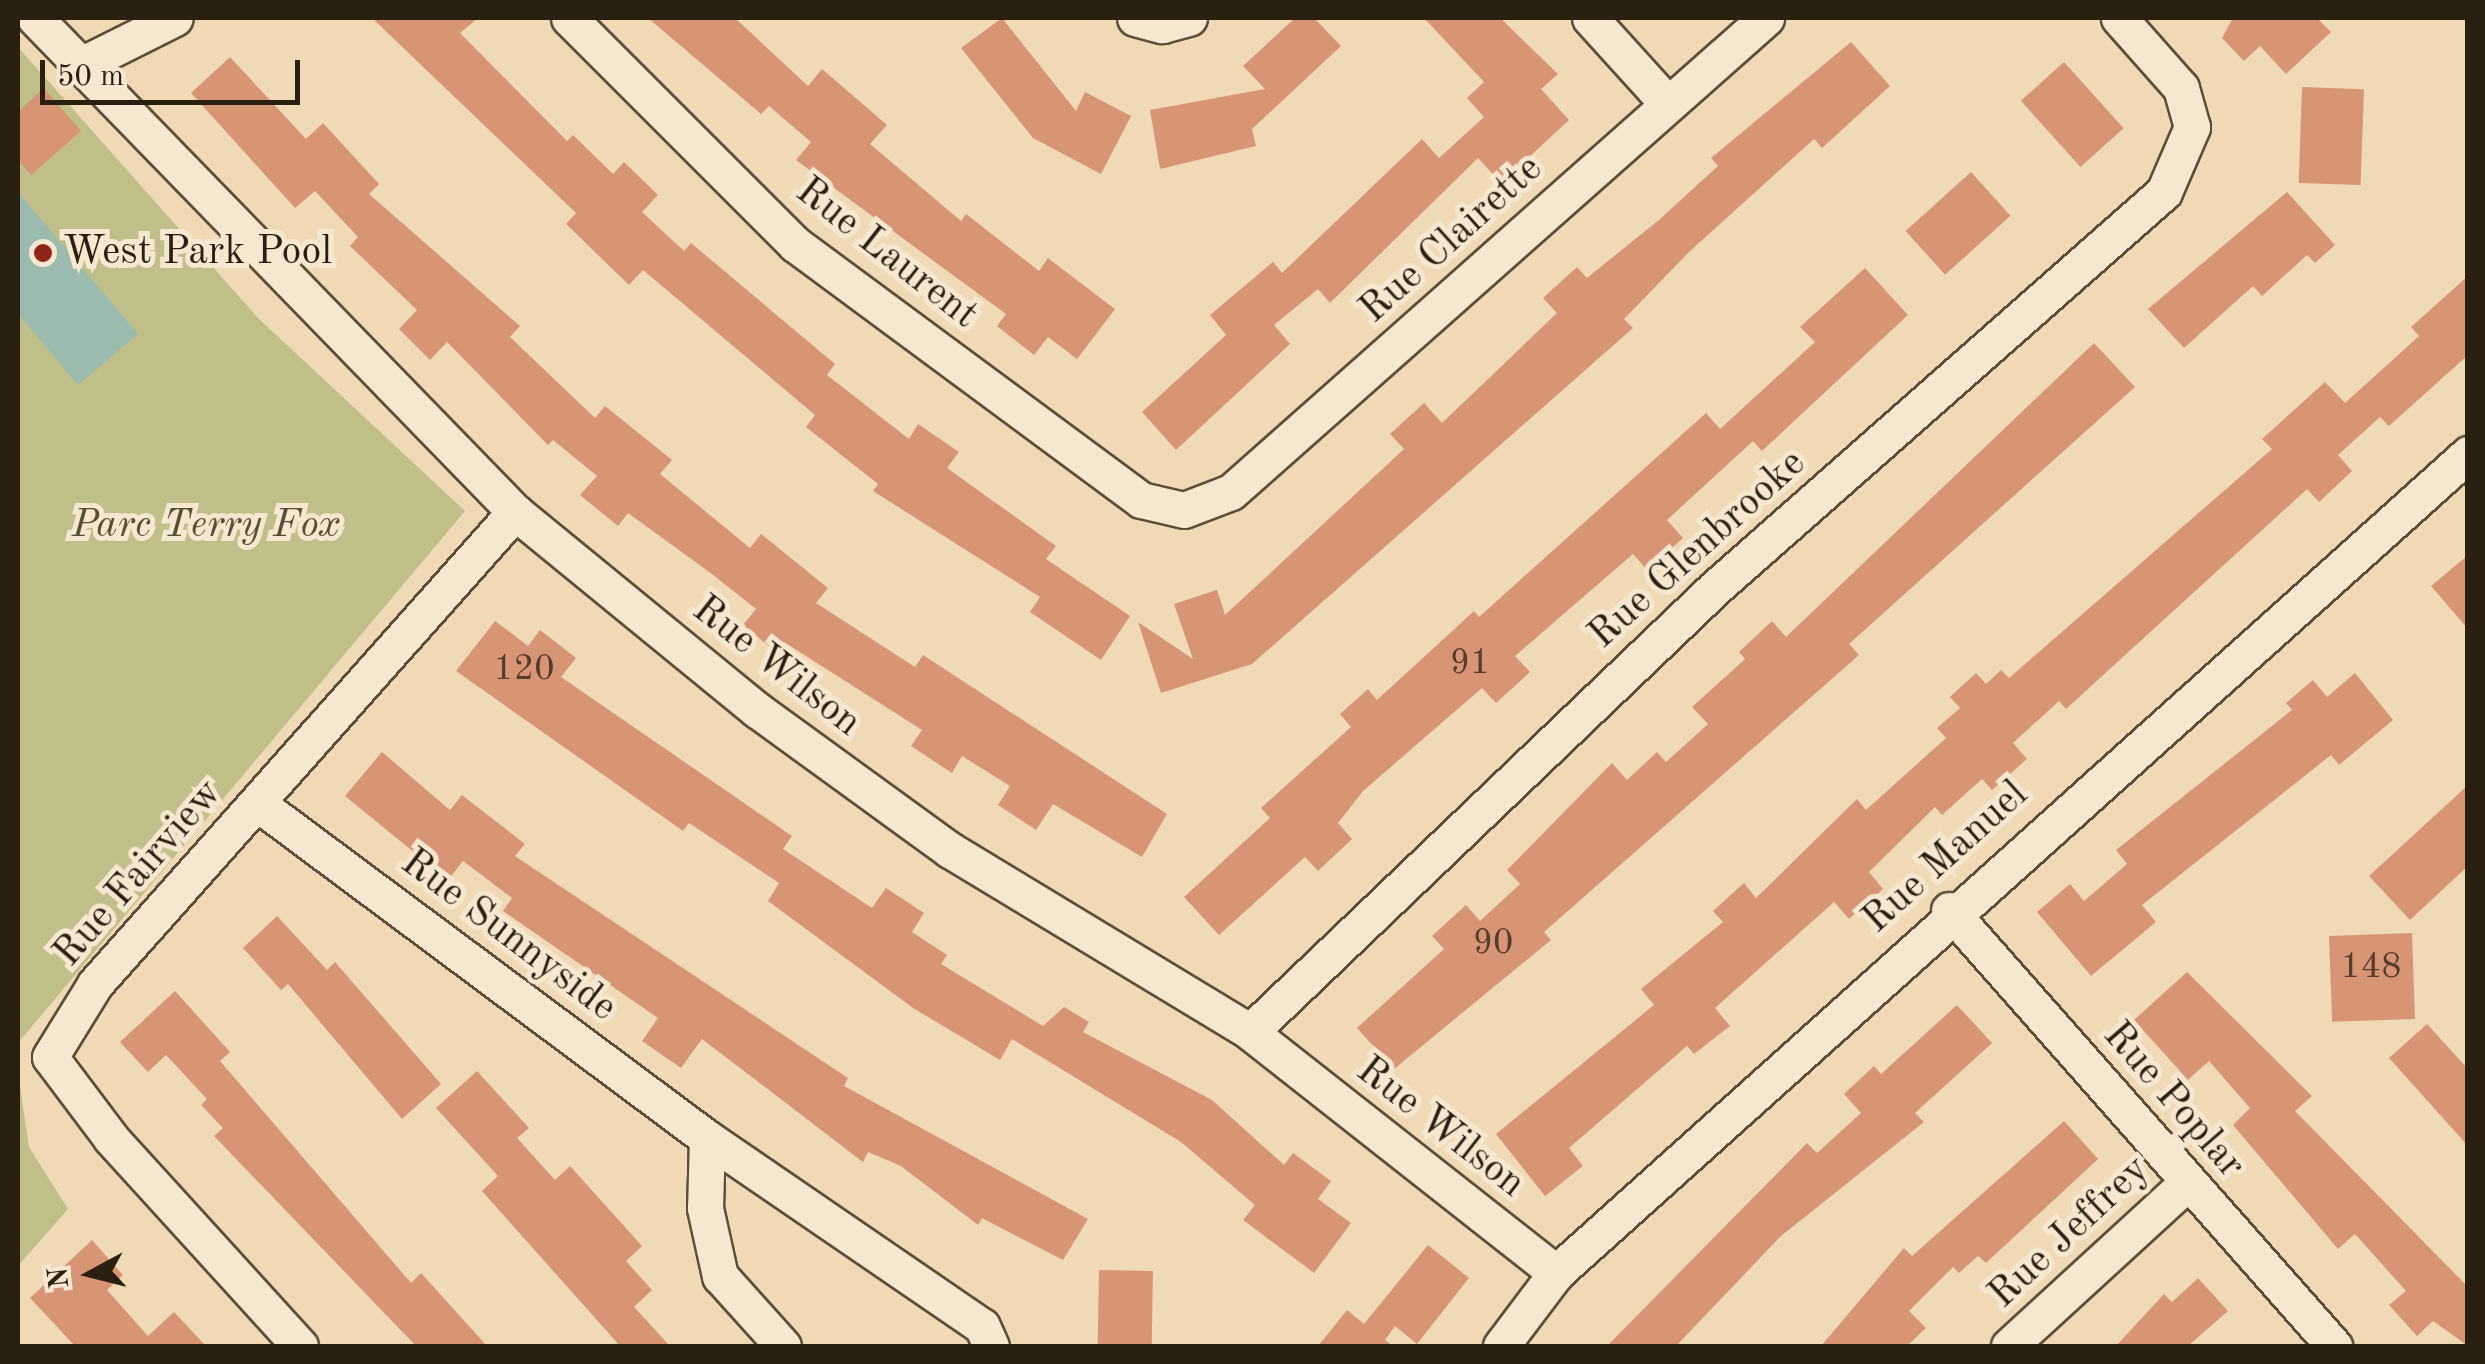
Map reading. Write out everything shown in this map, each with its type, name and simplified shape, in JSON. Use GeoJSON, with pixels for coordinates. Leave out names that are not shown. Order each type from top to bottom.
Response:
{"type":"FeatureCollection","features":[{"type":"Feature","properties":{"kind":"street","name":"Rue Wilson"},"geometry":{"type":"LineString","coordinates":[[36,18],[78,66],[514,512],[757,710],[950,850],[1250,1032],[1556,1273]]}},
{"type":"Feature","properties":{"kind":"street"},"geometry":{"type":"LineString","coordinates":[[78,66],[175,18]]}},
{"type":"Feature","properties":{"kind":"street","name":"Rue Laurent"},"geometry":{"type":"LineString","coordinates":[[568,18],[795,244],[1141,500],[1184,510]]}},
{"type":"Feature","properties":{"kind":"street"},"geometry":{"type":"LineString","coordinates":[[1134,18],[1162,25],[1189,18]]}},
{"type":"Feature","properties":{"kind":"street"},"geometry":{"type":"LineString","coordinates":[[1590,18],[1667,102]]}},
{"type":"Feature","properties":{"kind":"street","name":"Rue Clairette"},"geometry":{"type":"LineString","coordinates":[[1184,510],[1231,492],[1766,18]]}},
{"type":"Feature","properties":{"kind":"street","name":"Rue Glenbrooke"},"geometry":{"type":"LineString","coordinates":[[1250,1032],[1716,587],[2164,192],[2192,127],[2182,88],[2119,18]]}},
{"type":"Feature","properties":{"kind":"street","name":"Rue Manuel"},"geometry":{"type":"LineString","coordinates":[[1501,1346],[1556,1273],[1949,910],[2468,454]]}},
{"type":"Feature","properties":{"kind":"street","name":"Rue Fairview"},"geometry":{"type":"LineString","coordinates":[[300,1346],[110,1138],[50,1057],[95,984],[514,512]]}},
{"type":"Feature","properties":{"kind":"street","name":"Rue Sunnyside"},"geometry":{"type":"LineString","coordinates":[[257,802],[707,1138],[982,1326],[991,1346]]}},
{"type":"Feature","properties":{"kind":"street","name":"Rue Poplar"},"geometry":{"type":"LineString","coordinates":[[1949,910],[2334,1346]]}},
{"type":"Feature","properties":{"kind":"street"},"geometry":{"type":"LineString","coordinates":[[707,1138],[705,1208],[720,1276],[783,1346]]}},
{"type":"Feature","properties":{"kind":"street","name":"Rue Jeffrey"},"geometry":{"type":"LineString","coordinates":[[2009,1346],[2188,1182]]}},
{"type":"Feature","properties":{"kind":"green space","name":"Parc Terry Fox"},"geometry":{"type":"Polygon","coordinates":[[[18,47],[258,318],[465,511],[18,1043],[18,47]]]}},
{"type":"Feature","properties":{"kind":"green space"},"geometry":{"type":"Polygon","coordinates":[[[18,1073],[29,1147],[68,1209],[18,1266],[18,1073]]]}},
{"type":"Feature","properties":{"kind":"shaded area","name":"West Park Pool"},"geometry":{"type":"Polygon","coordinates":[[[18,192],[138,334],[78,385],[18,314],[18,192]]]}},
{"type":"Feature","properties":{"kind":"building"},"geometry":{"type":"Polygon","coordinates":[[[372,18],[478,18],[460,33],[567,141],[573,135],[613,174],[624,162],[658,195],[642,212],[684,251],[691,243],[835,364],[827,375],[909,439],[918,424],[959,452],[947,468],[1056,546],[1046,559],[1130,616],[1101,660],[1030,612],[1040,597],[873,491],[878,484],[806,427],[815,415],[643,270],[629,285],[566,224],[576,213],[372,18]]]}},
{"type":"Feature","properties":{"kind":"building"},"geometry":{"type":"Polygon","coordinates":[[[648,18],[735,18],[808,86],[822,69],[887,125],[870,144],[961,221],[966,214],[1039,271],[1048,258],[1115,309],[1077,359],[1048,337],[1034,355],[997,326],[1006,314],[796,160],[811,142],[769,106],[761,114],[648,18]]]}},
{"type":"Feature","properties":{"kind":"building"},"geometry":{"type":"Polygon","coordinates":[[[1002,18],[1076,111],[1085,92],[1131,116],[1101,174],[1033,138],[961,48],[1002,18]]]}},
{"type":"Feature","properties":{"kind":"building"},"geometry":{"type":"Polygon","coordinates":[[[1295,18],[1314,18],[1341,46],[1252,129],[1256,146],[1160,169],[1150,110],[1265,89],[1243,66],[1295,18]]]}},
{"type":"Feature","properties":{"kind":"building"},"geometry":{"type":"Polygon","coordinates":[[[1424,18],[1500,18],[1558,74],[1541,89],[1569,120],[1501,183],[1478,158],[1330,303],[1318,289],[1274,325],[1290,344],[1176,450],[1142,412],[1226,335],[1210,315],[1273,262],[1282,273],[1422,139],[1439,158],[1484,117],[1467,98],[1484,82],[1424,18]]]}},
{"type":"Feature","properties":{"kind":"building"},"geometry":{"type":"Polygon","coordinates":[[[2233,18],[2317,18],[2331,32],[2286,74],[2260,46],[2244,61],[2222,38],[2233,18]]]}},
{"type":"Feature","properties":{"kind":"building"},"geometry":{"type":"Polygon","coordinates":[[[1851,42],[1890,86],[1822,148],[1814,139],[1689,252],[1624,319],[1633,328],[1252,664],[1161,693],[1138,622],[1193,659],[1174,604],[1217,590],[1225,615],[1404,449],[1390,434],[1424,403],[1442,423],[1557,313],[1543,298],[1577,267],[1587,278],[1660,219],[1718,166],[1711,158],[1851,42]]]}},
{"type":"Feature","properties":{"kind":"building"},"geometry":{"type":"Polygon","coordinates":[[[230,57],[306,139],[323,123],[379,184],[369,194],[520,326],[510,337],[595,418],[605,406],[672,460],[660,474],[750,548],[761,534],[828,588],[816,603],[915,667],[923,655],[1167,814],[1142,857],[1053,804],[1036,830],[998,805],[1010,786],[962,756],[952,773],[911,746],[922,730],[784,642],[776,652],[743,625],[756,609],[628,513],[618,526],[580,495],[597,476],[553,440],[548,445],[447,342],[430,360],[399,329],[417,310],[350,246],[358,237],[315,191],[295,208],[191,93],[230,57]]]}},
{"type":"Feature","properties":{"kind":"building"},"geometry":{"type":"Polygon","coordinates":[[[2064,62],[2124,128],[2080,167],[2021,101],[2064,62]]]}},
{"type":"Feature","properties":{"kind":"building"},"geometry":{"type":"Polygon","coordinates":[[[2302,87],[2364,89],[2361,185],[2299,183],[2302,87]]]}},
{"type":"Feature","properties":{"kind":"building"},"geometry":{"type":"Polygon","coordinates":[[[44,88],[81,131],[31,175],[18,160],[18,112],[44,88]]]}},
{"type":"Feature","properties":{"kind":"building"},"geometry":{"type":"Polygon","coordinates":[[[1971,172],[2010,216],[1945,275],[1906,231],[1971,172]]]}},
{"type":"Feature","properties":{"kind":"building"},"geometry":{"type":"Polygon","coordinates":[[[2287,192],[2335,245],[2315,263],[2307,255],[2262,296],[2253,286],[2184,348],[2148,309],[2287,192]]]}},
{"type":"Feature","properties":{"kind":"building"},"geometry":{"type":"Polygon","coordinates":[[[1865,268],[1908,315],[1762,451],[1753,441],[1667,520],[1683,538],[1647,570],[1633,554],[1515,656],[1530,672],[1496,703],[1482,688],[1363,791],[1338,823],[1352,839],[1318,871],[1305,857],[1219,935],[1184,897],[1270,818],[1261,808],[1351,727],[1340,714],[1368,689],[1377,700],[1474,611],[1479,617],[1706,413],[1720,429],[1815,342],[1800,327],[1865,268]]]}},
{"type":"Feature","properties":{"kind":"building"},"geometry":{"type":"Polygon","coordinates":[[[2468,276],[2468,355],[2389,426],[2380,417],[2338,455],[2352,471],[2319,502],[2307,489],[2066,709],[2059,701],[2013,743],[2027,759],[1992,790],[1982,779],[1942,815],[1935,807],[1869,872],[1883,889],[1849,919],[1834,902],[1715,1008],[1730,1026],[1694,1054],[1687,1046],[1569,1148],[1583,1166],[1545,1196],[1496,1134],[1654,1005],[1641,989],[1723,922],[1713,911],[1744,883],[1756,898],[1857,799],[1866,810],[1946,738],[1937,728],[1960,708],[1950,697],[1976,673],[1986,684],[2001,670],[2009,678],[2272,449],[2262,439],[2325,382],[2345,403],[2419,336],[2411,327],[2468,276]]]}},
{"type":"Feature","properties":{"kind":"building"},"geometry":{"type":"Polygon","coordinates":[[[2094,343],[2135,387],[1849,644],[1859,655],[1544,932],[1551,940],[1394,1069],[1357,1028],[1444,949],[1432,936],[1466,905],[1480,921],[1520,884],[1507,870],[1612,763],[1627,780],[1657,752],[1666,762],[1708,724],[1692,707],[1745,659],[1739,652],[1772,621],[1786,637],[2094,343]]]}},
{"type":"Feature","properties":{"kind":"building"},"geometry":{"type":"Polygon","coordinates":[[[2468,555],[2468,629],[2431,586],[2468,555]]]}},
{"type":"Feature","properties":{"kind":"building"},"geometry":{"type":"Polygon","coordinates":[[[495,621],[528,646],[540,630],[576,658],[561,677],[792,836],[783,849],[872,908],[886,888],[924,913],[912,932],[947,955],[941,964],[1043,1026],[1064,1007],[1089,1022],[1083,1032],[1212,1100],[1284,1165],[1293,1153],[1331,1181],[1318,1199],[1351,1223],[1314,1273],[1243,1220],[1255,1205],[1181,1142],[1012,1039],[1000,1060],[913,1008],[768,901],[779,883],[689,823],[683,831],[456,671],[495,621]]]}},
{"type":"Feature","properties":{"kind":"building"},"geometry":{"type":"Polygon","coordinates":[[[2355,673],[2393,720],[2339,765],[2331,755],[2142,905],[2156,922],[2091,976],[2037,912],[2070,884],[2084,901],[2127,864],[2116,850],[2292,710],[2286,703],[2313,680],[2327,697],[2355,673]]]}},
{"type":"Feature","properties":{"kind":"building"},"geometry":{"type":"Polygon","coordinates":[[[382,752],[450,810],[462,795],[525,844],[515,856],[848,1078],[844,1086],[1088,1219],[1063,1260],[982,1218],[978,1225],[901,1166],[868,1152],[863,1162],[702,1039],[681,1068],[642,1041],[658,1018],[503,911],[512,898],[463,861],[448,880],[345,796],[382,752]]]}},
{"type":"Feature","properties":{"kind":"building"},"geometry":{"type":"Polygon","coordinates":[[[2468,785],[2468,866],[2410,920],[2369,876],[2468,785]]]}},
{"type":"Feature","properties":{"kind":"building"},"geometry":{"type":"Polygon","coordinates":[[[277,916],[327,970],[335,962],[441,1084],[402,1119],[288,984],[281,990],[243,948],[277,916]]]}},
{"type":"Feature","properties":{"kind":"building"},"geometry":{"type":"Polygon","coordinates":[[[2412,933],[2415,1019],[2332,1022],[2329,936],[2412,933]]]}},
{"type":"Feature","properties":{"kind":"building"},"geometry":{"type":"Polygon","coordinates":[[[2187,972],[2312,1096],[2295,1111],[2468,1287],[2468,1346],[2433,1321],[2417,1336],[2389,1305],[2406,1291],[2355,1234],[2338,1249],[2233,1125],[2250,1108],[2209,1061],[2188,1080],[2134,1020],[2187,972]]]}},
{"type":"Feature","properties":{"kind":"building"},"geometry":{"type":"Polygon","coordinates":[[[175,991],[230,1052],[220,1061],[411,1283],[421,1273],[487,1346],[416,1346],[214,1136],[223,1128],[201,1105],[207,1099],[166,1055],[148,1072],[120,1042],[175,991]]]}},
{"type":"Feature","properties":{"kind":"building"},"geometry":{"type":"Polygon","coordinates":[[[1957,1005],[1992,1043],[1915,1113],[1924,1122],[1781,1236],[1676,1346],[1607,1346],[1807,1143],[1817,1153],[1861,1113],[1844,1094],[1874,1066],[1881,1074],[1957,1005]]]}},
{"type":"Feature","properties":{"kind":"building"},"geometry":{"type":"Polygon","coordinates":[[[2427,1024],[2468,1069],[2468,1146],[2389,1058],[2427,1024]]]}},
{"type":"Feature","properties":{"kind":"building"},"geometry":{"type":"Polygon","coordinates":[[[477,1071],[529,1128],[517,1138],[555,1180],[570,1166],[642,1246],[626,1261],[652,1290],[634,1307],[670,1346],[620,1346],[482,1191],[498,1176],[436,1108],[477,1071]]]}},
{"type":"Feature","properties":{"kind":"building"},"geometry":{"type":"Polygon","coordinates":[[[2064,1121],[2098,1159],[1986,1263],[1978,1256],[1959,1273],[1953,1267],[1909,1311],[1926,1328],[1907,1346],[1821,1346],[1904,1248],[1912,1256],[2064,1121]]]}},
{"type":"Feature","properties":{"kind":"building"},"geometry":{"type":"Polygon","coordinates":[[[92,1240],[123,1275],[107,1290],[148,1336],[174,1312],[206,1346],[75,1346],[30,1298],[92,1240]]]}},
{"type":"Feature","properties":{"kind":"building"},"geometry":{"type":"Polygon","coordinates":[[[1428,1245],[1469,1278],[1417,1344],[1395,1326],[1385,1340],[1393,1346],[1318,1346],[1347,1310],[1364,1324],[1428,1245]]]}},
{"type":"Feature","properties":{"kind":"building"},"geometry":{"type":"Polygon","coordinates":[[[1099,1270],[1153,1271],[1152,1346],[1098,1346],[1099,1270]]]}},
{"type":"Feature","properties":{"kind":"building"},"geometry":{"type":"Polygon","coordinates":[[[2198,1278],[2228,1311],[2188,1346],[2116,1346],[2164,1294],[2172,1302],[2198,1278]]]}},
{"type":"Feature","properties":{"kind":"place","name":"West Park Pool"},"geometry":{"type":"Point","coordinates":[43,253]}}]}
